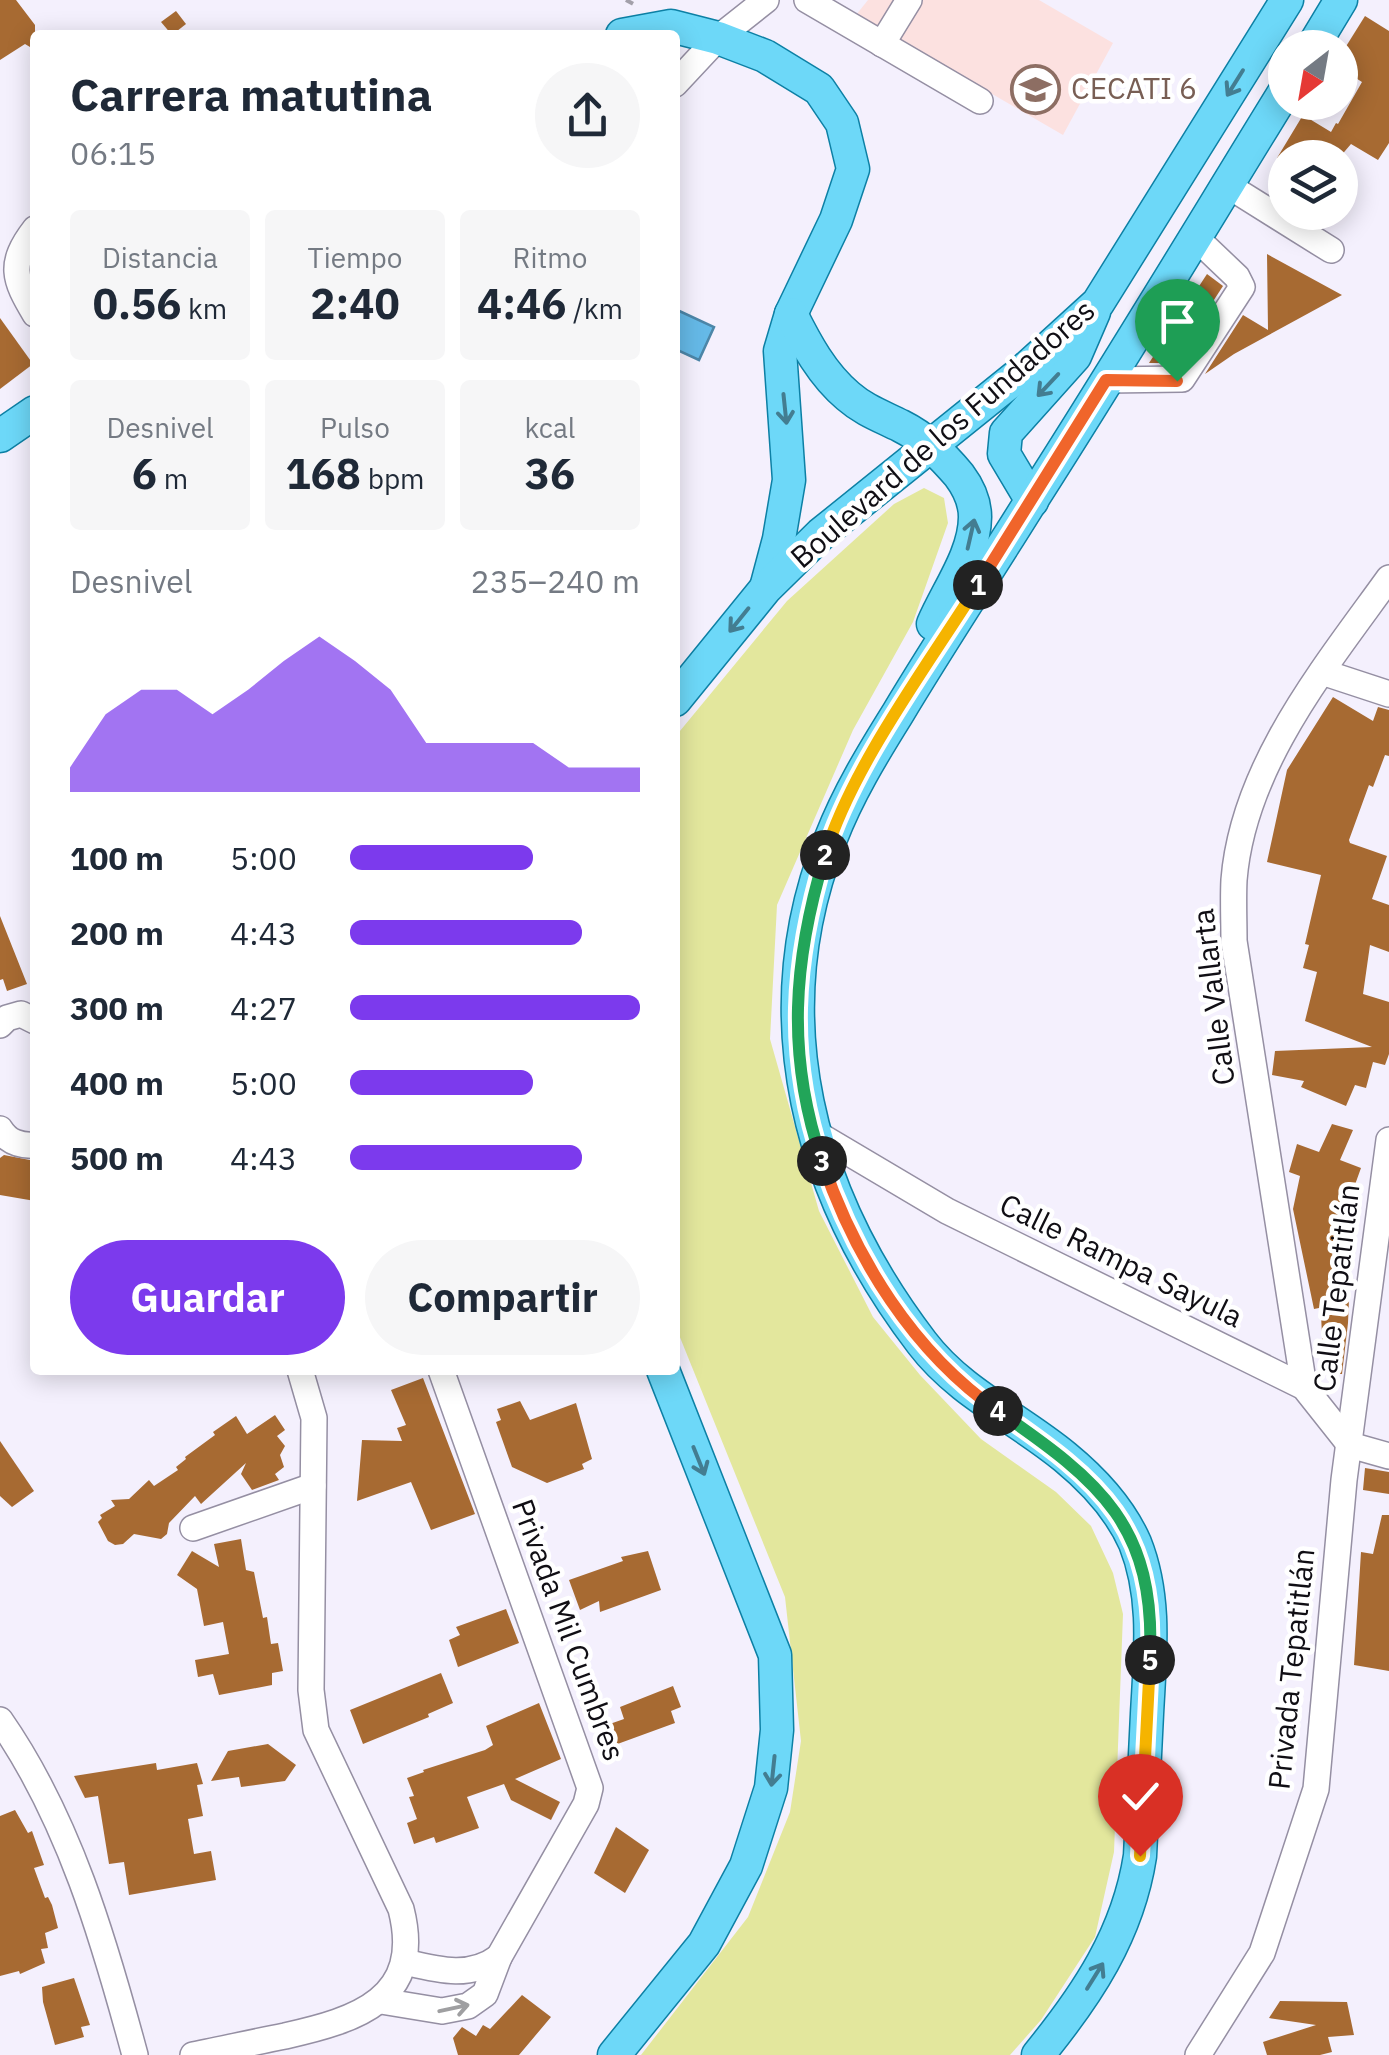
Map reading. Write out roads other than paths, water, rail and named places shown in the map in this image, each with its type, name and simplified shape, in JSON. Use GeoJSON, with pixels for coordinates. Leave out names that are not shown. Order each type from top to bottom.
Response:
{"type":"FeatureCollection","features":[{"type":"Feature","properties":{"kind":"main road","name":"Boulevard de los Fundadores"},"geometry":{"type":"LineString","coordinates":[[680,694],[766,588],[821,534],[1021,373],[1098,304],[1287,0]]}},
{"type":"Feature","properties":{"kind":"main road"},"geometry":{"type":"LineString","coordinates":[[1323,30],[1341,0]]}},
{"type":"Feature","properties":{"kind":"main road"},"geometry":{"type":"LineString","coordinates":[[649,30],[671,26],[718,38],[765,56],[819,88],[842,123],[852,169],[836,220],[792,314],[780,351],[790,480],[766,588]]}},
{"type":"Feature","properties":{"kind":"main road","name":"Boulevard de los Fundadores"},"geometry":{"type":"LineString","coordinates":[[1038,2055],[1110,1952],[1135,1890],[1151,1629],[1148,1584],[1134,1540],[1108,1498],[1063,1456],[954,1378],[927,1350],[890,1300],[832,1192],[812,1131],[800,1072],[796,998],[810,904],[829,841],[850,795],[1268,118]]}},
{"type":"Feature","properties":{"kind":"main road"},"geometry":{"type":"LineString","coordinates":[[1032,501],[1004,454],[1007,430],[1076,356],[1098,304]]}},
{"type":"Feature","properties":{"kind":"main road"},"geometry":{"type":"LineString","coordinates":[[792,314],[824,370],[846,395],[872,414],[932,445],[965,483],[974,502],[976,520],[967,552],[920,656],[912,690]]}},
{"type":"Feature","properties":{"kind":"main road"},"geometry":{"type":"LineString","coordinates":[[0,436],[30,415]]}},
{"type":"Feature","properties":{"kind":"main road"},"geometry":{"type":"LineString","coordinates":[[614,2055],[704,1944],[746,1866],[771,1788],[777,1730],[776,1655],[665,1375]]}},
{"type":"Feature","properties":{"kind":"street"},"geometry":{"type":"LineString","coordinates":[[680,79],[718,38],[766,0]]}},
{"type":"Feature","properties":{"kind":"street"},"geometry":{"type":"LineString","coordinates":[[807,0],[980,101]]}},
{"type":"Feature","properties":{"kind":"street"},"geometry":{"type":"LineString","coordinates":[[882,44],[908,0]]}},
{"type":"Feature","properties":{"kind":"street"},"geometry":{"type":"LineString","coordinates":[[1226,186],[1331,250]]}},
{"type":"Feature","properties":{"kind":"street"},"geometry":{"type":"LineString","coordinates":[[1106,380],[1182,379],[1242,287],[1195,237]]}},
{"type":"Feature","properties":{"kind":"street"},"geometry":{"type":"LineString","coordinates":[[30,238],[16,262],[16,282],[30,306]]}},
{"type":"Feature","properties":{"kind":"street","name":"Calle Vallarta"},"geometry":{"type":"LineString","coordinates":[[1304,1387],[1234,942],[1234,878],[1250,808],[1277,746],[1322,672],[1389,578]]}},
{"type":"Feature","properties":{"kind":"street"},"geometry":{"type":"LineString","coordinates":[[1322,672],[1389,694]]}},
{"type":"Feature","properties":{"kind":"street"},"geometry":{"type":"LineString","coordinates":[[0,1025],[21,1014],[30,1018]]}},
{"type":"Feature","properties":{"kind":"street"},"geometry":{"type":"LineString","coordinates":[[0,1129],[6,1138],[30,1145]]}},
{"type":"Feature","properties":{"kind":"street","name":"Calle Rampa Sayula"},"geometry":{"type":"LineString","coordinates":[[812,1131],[947,1211],[1304,1387],[1350,1445]]}},
{"type":"Feature","properties":{"kind":"street","name":"Calle Tepatitlán"},"geometry":{"type":"LineString","coordinates":[[1350,1445],[1389,1140]]}},
{"type":"Feature","properties":{"kind":"street"},"geometry":{"type":"LineString","coordinates":[[193,2055],[334,2025],[381,2001],[405,1962],[402,1909],[316,1730],[311,1690],[314,1418],[301,1375]]}},
{"type":"Feature","properties":{"kind":"street","name":"Privada Mil Cumbres"},"geometry":{"type":"LineString","coordinates":[[381,2001],[442,2012],[468,2006],[485,1994],[500,1957],[586,1804],[590,1788],[442,1375]]}},
{"type":"Feature","properties":{"kind":"street"},"geometry":{"type":"LineString","coordinates":[[1350,1445],[1389,1456]]}},
{"type":"Feature","properties":{"kind":"street","name":"Privada Tepatitlán"},"geometry":{"type":"LineString","coordinates":[[1198,2055],[1262,1952],[1316,1788],[1350,1445]]}},
{"type":"Feature","properties":{"kind":"street"},"geometry":{"type":"LineString","coordinates":[[194,1528],[313,1486]]}},
{"type":"Feature","properties":{"kind":"street"},"geometry":{"type":"LineString","coordinates":[[0,1720],[22,1750],[82,1881],[135,2055]]}},
{"type":"Feature","properties":{"kind":"street"},"geometry":{"type":"LineString","coordinates":[[405,1962],[438,1970],[471,1971],[500,1957]]}},
{"type":"Feature","properties":{"kind":"water"},"geometry":{"type":"Polygon","coordinates":[[[680,311],[714,327],[699,360],[680,351],[680,311]]]}},
{"type":"Feature","properties":{"kind":"place","name":"CECATI 6"},"geometry":{"type":"Point","coordinates":[1036,89]}}]}
